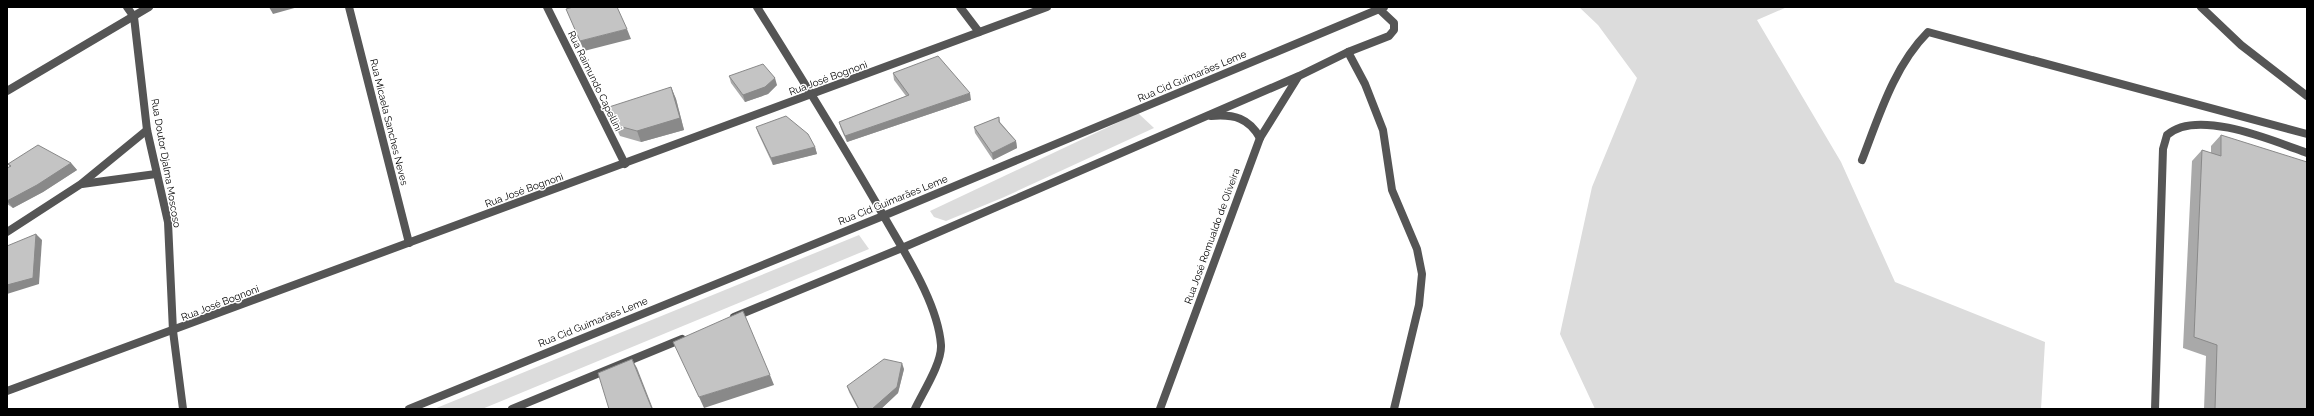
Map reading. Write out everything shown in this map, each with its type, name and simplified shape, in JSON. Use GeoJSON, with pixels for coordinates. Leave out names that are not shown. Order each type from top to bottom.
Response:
{"type":"FeatureCollection","features":[{"type":"Feature","properties":{"kind":"street"},"geometry":{"type":"LineString","coordinates":[[127,7],[134,17]]}},
{"type":"Feature","properties":{"kind":"street"},"geometry":{"type":"LineString","coordinates":[[7,91],[149,7]]}},
{"type":"Feature","properties":{"kind":"street","name":"Rua Micaela Sanches Neves"},"geometry":{"type":"LineString","coordinates":[[349,7],[409,243]]}},
{"type":"Feature","properties":{"kind":"street","name":"Rua Raimundo Capellini"},"geometry":{"type":"LineString","coordinates":[[547,7],[625,164]]}},
{"type":"Feature","properties":{"kind":"street"},"geometry":{"type":"LineString","coordinates":[[757,7],[812,94],[902,248],[935,318],[941,346],[930,379],[915,409]]}},
{"type":"Feature","properties":{"kind":"street"},"geometry":{"type":"LineString","coordinates":[[960,7],[979,32]]}},
{"type":"Feature","properties":{"kind":"street","name":"Rua José Bognoni"},"geometry":{"type":"LineString","coordinates":[[7,390],[173,331],[1047,7]]}},
{"type":"Feature","properties":{"kind":"street"},"geometry":{"type":"LineString","coordinates":[[2201,7],[2241,45],[2307,96]]}},
{"type":"Feature","properties":{"kind":"street"},"geometry":{"type":"LineString","coordinates":[[725,321],[902,248],[1198,118],[1299,76],[1348,52],[1389,36],[1394,30],[1394,23],[1380,8]]}},
{"type":"Feature","properties":{"kind":"street","name":"Rua Cid Guimarães Leme"},"geometry":{"type":"LineString","coordinates":[[409,409],[883,216],[1380,8]]}},
{"type":"Feature","properties":{"kind":"street","name":"Rua Doutor Djalma Moscoso"},"geometry":{"type":"LineString","coordinates":[[134,17],[147,130],[168,222],[173,331],[183,409]]}},
{"type":"Feature","properties":{"kind":"street"},"geometry":{"type":"LineString","coordinates":[[1862,160],[1885,102],[1914,46],[1928,32],[2101,80],[2307,134]]}},
{"type":"Feature","properties":{"kind":"street"},"geometry":{"type":"LineString","coordinates":[[1348,52],[1365,84],[1383,130],[1392,190],[1417,248],[1422,274],[1419,305],[1394,409]]}},
{"type":"Feature","properties":{"kind":"street","name":"Rua José Romualdo de Oliveira"},"geometry":{"type":"LineString","coordinates":[[1160,409],[1260,138],[1277,108],[1299,76]]}},
{"type":"Feature","properties":{"kind":"street"},"geometry":{"type":"LineString","coordinates":[[1198,118],[1225,114],[1254,125],[1260,138]]}},
{"type":"Feature","properties":{"kind":"street"},"geometry":{"type":"LineString","coordinates":[[2155,409],[2163,149],[2167,135],[2180,126],[2208,125],[2240,132],[2307,153]]}},
{"type":"Feature","properties":{"kind":"street"},"geometry":{"type":"LineString","coordinates":[[7,232],[81,184],[147,130]]}},
{"type":"Feature","properties":{"kind":"street"},"geometry":{"type":"LineString","coordinates":[[81,184],[156,174]]}},
{"type":"Feature","properties":{"kind":"street"},"geometry":{"type":"LineString","coordinates":[[512,409],[688,336]]}},
{"type":"Feature","properties":{"kind":"shaded area"},"geometry":{"type":"Polygon","coordinates":[[[1579,7],[1787,7],[1757,20],[1841,162],[1895,282],[2045,342],[2041,409],[1595,409],[1560,334],[1592,187],[1637,78],[1598,25],[1579,7]]]}},
{"type":"Feature","properties":{"kind":"shaded area"},"geometry":{"type":"Polygon","coordinates":[[[1138,113],[1154,128],[1002,198],[946,221],[934,217],[930,211],[1138,113]]]}},
{"type":"Feature","properties":{"kind":"shaded area"},"geometry":{"type":"Polygon","coordinates":[[[859,235],[869,249],[482,409],[434,409],[859,235]]]}},
{"type":"Feature","properties":{"kind":"building"},"geometry":{"type":"Polygon","coordinates":[[[573,7],[617,7],[627,29],[580,41],[566,9],[573,7]]]}},
{"type":"Feature","properties":{"kind":"building"},"geometry":{"type":"Polygon","coordinates":[[[938,56],[970,93],[845,136],[839,122],[909,95],[893,73],[938,56]]]}},
{"type":"Feature","properties":{"kind":"building"},"geometry":{"type":"Polygon","coordinates":[[[763,64],[775,78],[765,87],[743,95],[729,76],[763,64]]]}},
{"type":"Feature","properties":{"kind":"building"},"geometry":{"type":"Polygon","coordinates":[[[671,87],[680,118],[637,131],[615,125],[609,107],[671,87]]]}},
{"type":"Feature","properties":{"kind":"building"},"geometry":{"type":"Polygon","coordinates":[[[786,116],[808,134],[815,147],[771,158],[756,127],[786,116]]]}},
{"type":"Feature","properties":{"kind":"building"},"geometry":{"type":"Polygon","coordinates":[[[999,117],[999,122],[1016,141],[992,153],[974,127],[999,117]]]}},
{"type":"Feature","properties":{"kind":"building"},"geometry":{"type":"Polygon","coordinates":[[[2221,135],[2307,162],[2307,409],[2215,409],[2217,345],[2194,337],[2202,150],[2221,156],[2221,135]]]}},
{"type":"Feature","properties":{"kind":"building"},"geometry":{"type":"Polygon","coordinates":[[[38,145],[71,163],[37,185],[7,201],[7,168],[11,166],[8,164],[38,145]]]}},
{"type":"Feature","properties":{"kind":"building"},"geometry":{"type":"Polygon","coordinates":[[[36,234],[33,278],[7,285],[7,246],[36,234]]]}},
{"type":"Feature","properties":{"kind":"building"},"geometry":{"type":"Polygon","coordinates":[[[743,311],[770,375],[699,397],[673,342],[743,311]]]}},
{"type":"Feature","properties":{"kind":"building"},"geometry":{"type":"Polygon","coordinates":[[[632,359],[652,409],[609,409],[598,373],[632,359]]]}},
{"type":"Feature","properties":{"kind":"building"},"geometry":{"type":"Polygon","coordinates":[[[884,359],[902,363],[897,387],[872,409],[859,409],[847,386],[884,359]]]}}]}
